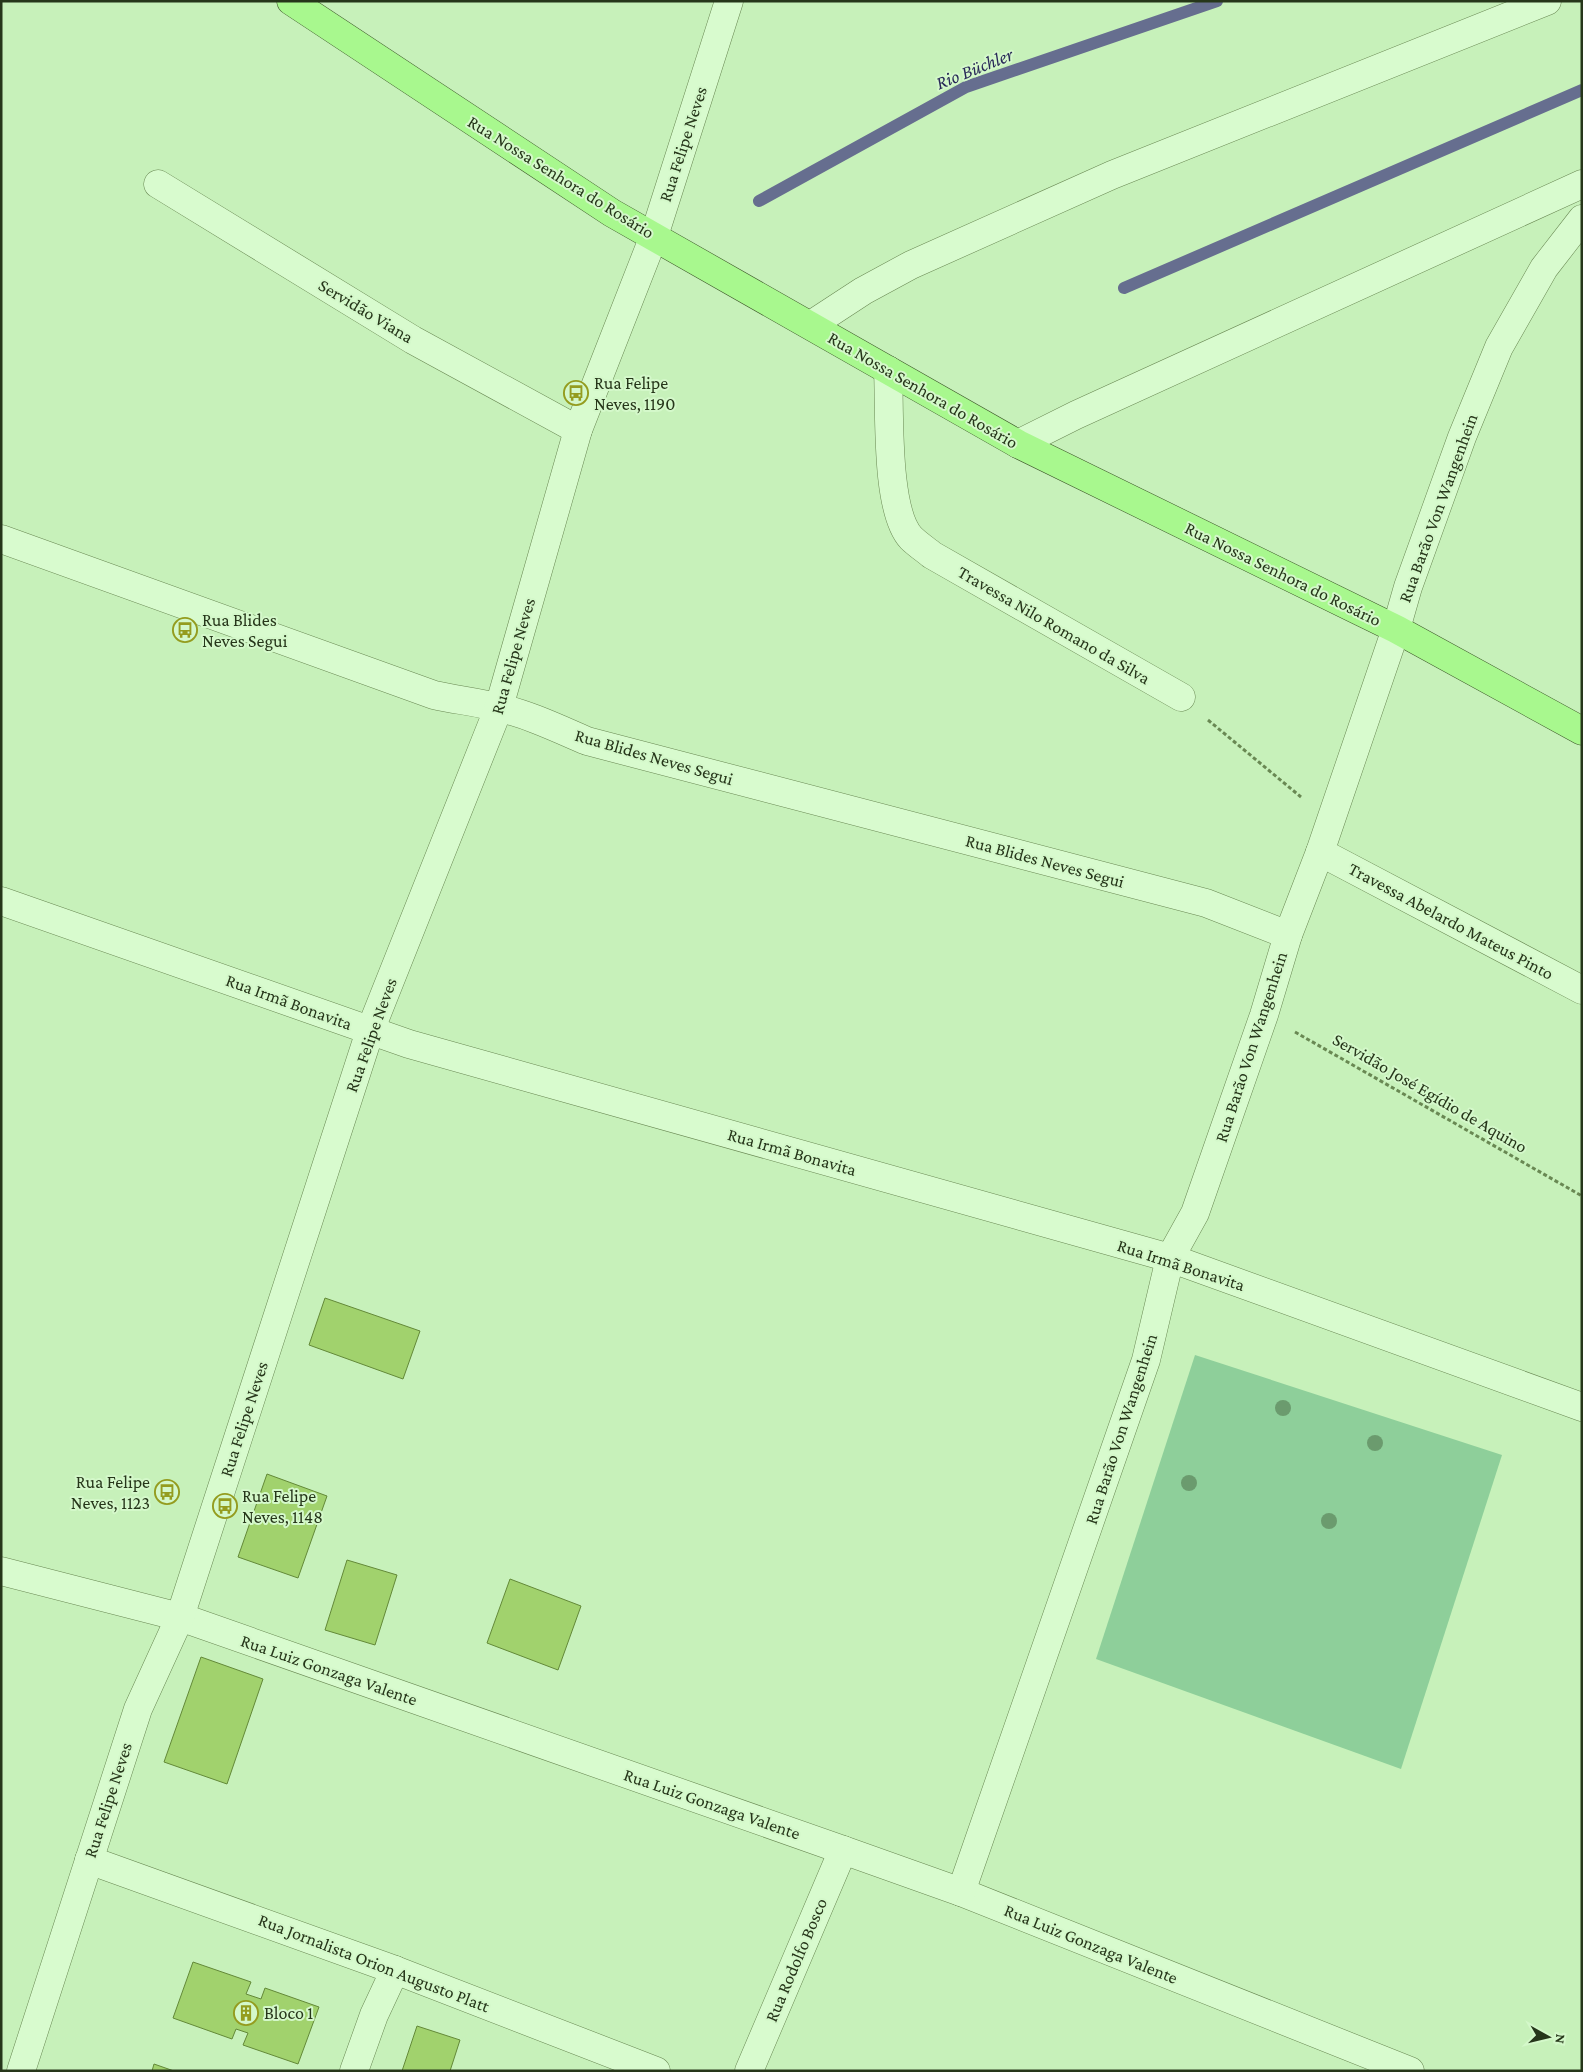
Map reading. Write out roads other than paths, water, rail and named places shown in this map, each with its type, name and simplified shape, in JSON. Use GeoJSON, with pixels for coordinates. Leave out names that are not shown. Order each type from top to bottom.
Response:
{"type":"FeatureCollection","features":[{"type":"Feature","properties":{"kind":"main road","name":"Rua Nossa Senhora do Rosário"},"geometry":{"type":"LineString","coordinates":[[291,1],[612,213],[1018,444],[1396,629],[1582,731]]}},
{"type":"Feature","properties":{"kind":"street","name":"Rua Felipe Neves"},"geometry":{"type":"LineString","coordinates":[[21,2071],[138,1709],[180,1617],[370,1031],[499,707],[578,430],[654,236],[728,1]]}},
{"type":"Feature","properties":{"kind":"street"},"geometry":{"type":"LineString","coordinates":[[810,326],[863,291],[911,265],[1112,175],[1547,1]]}},
{"type":"Feature","properties":{"kind":"street","name":"Servidão Viana"},"geometry":{"type":"LineString","coordinates":[[158,184],[413,340],[578,430]]}},
{"type":"Feature","properties":{"kind":"street"},"geometry":{"type":"LineString","coordinates":[[1018,444],[1094,407],[1582,184]]}},
{"type":"Feature","properties":{"kind":"street","name":"Rua Barão Von Wangenhein"},"geometry":{"type":"LineString","coordinates":[[961,1892],[1146,1360],[1170,1258],[1195,1213],[1264,1015],[1288,935],[1320,852],[1396,629],[1408,587],[1462,437],[1499,347],[1544,268],[1582,219]]}},
{"type":"Feature","properties":{"kind":"street","name":"Travessa Nilo Romano da Silva"},"geometry":{"type":"LineString","coordinates":[[888,370],[893,480],[898,512],[911,538],[932,555],[1181,697]]}},
{"type":"Feature","properties":{"kind":"street","name":"Rua Blides Neves Segui"},"geometry":{"type":"LineString","coordinates":[[1,539],[434,695],[463,702],[499,707],[542,722],[588,742],[1206,903],[1288,935]]}},
{"type":"Feature","properties":{"kind":"street","name":"Travessa Abelardo Mateus Pinto"},"geometry":{"type":"LineString","coordinates":[[1320,852],[1582,990]]}},
{"type":"Feature","properties":{"kind":"street","name":"Rua Irmã Bonavita"},"geometry":{"type":"LineString","coordinates":[[1,901],[419,1047],[1170,1258],[1582,1407]]}},
{"type":"Feature","properties":{"kind":"street","name":"Rua Luiz Gonzaga Valente"},"geometry":{"type":"LineString","coordinates":[[1,1571],[180,1617],[843,1850],[961,1892],[1410,2071]]}},
{"type":"Feature","properties":{"kind":"street","name":"Rua Rodolfo Bosco"},"geometry":{"type":"LineString","coordinates":[[749,2071],[843,1850]]}},
{"type":"Feature","properties":{"kind":"street","name":"Rua Jornalista Orion Augusto Platt"},"geometry":{"type":"LineString","coordinates":[[89,1860],[395,1970],[656,2071]]}},
{"type":"Feature","properties":{"kind":"street"},"geometry":{"type":"LineString","coordinates":[[354,2071],[374,2015],[395,1970]]}},
{"type":"Feature","properties":{"kind":"waterway","name":"Rio Büchler"},"geometry":{"type":"LineString","coordinates":[[759,201],[966,87],[1217,1]]}},
{"type":"Feature","properties":{"kind":"waterway"},"geometry":{"type":"LineString","coordinates":[[1124,288],[1582,90]]}},
{"type":"Feature","properties":{"kind":"place","name":"Rua Felipe Neves, 1190"},"geometry":{"type":"Point","coordinates":[576,393]}},
{"type":"Feature","properties":{"kind":"place","name":"Rua Blides Neves Segui"},"geometry":{"type":"Point","coordinates":[185,630]}},
{"type":"Feature","properties":{"kind":"place","name":"Rua Felipe Neves, 1123"},"geometry":{"type":"Point","coordinates":[167,1492]}},
{"type":"Feature","properties":{"kind":"place","name":"Rua Felipe Neves, 1148"},"geometry":{"type":"Point","coordinates":[225,1506]}},
{"type":"Feature","properties":{"kind":"place","name":"Bloco 1"},"geometry":{"type":"Point","coordinates":[246,2013]}}]}
